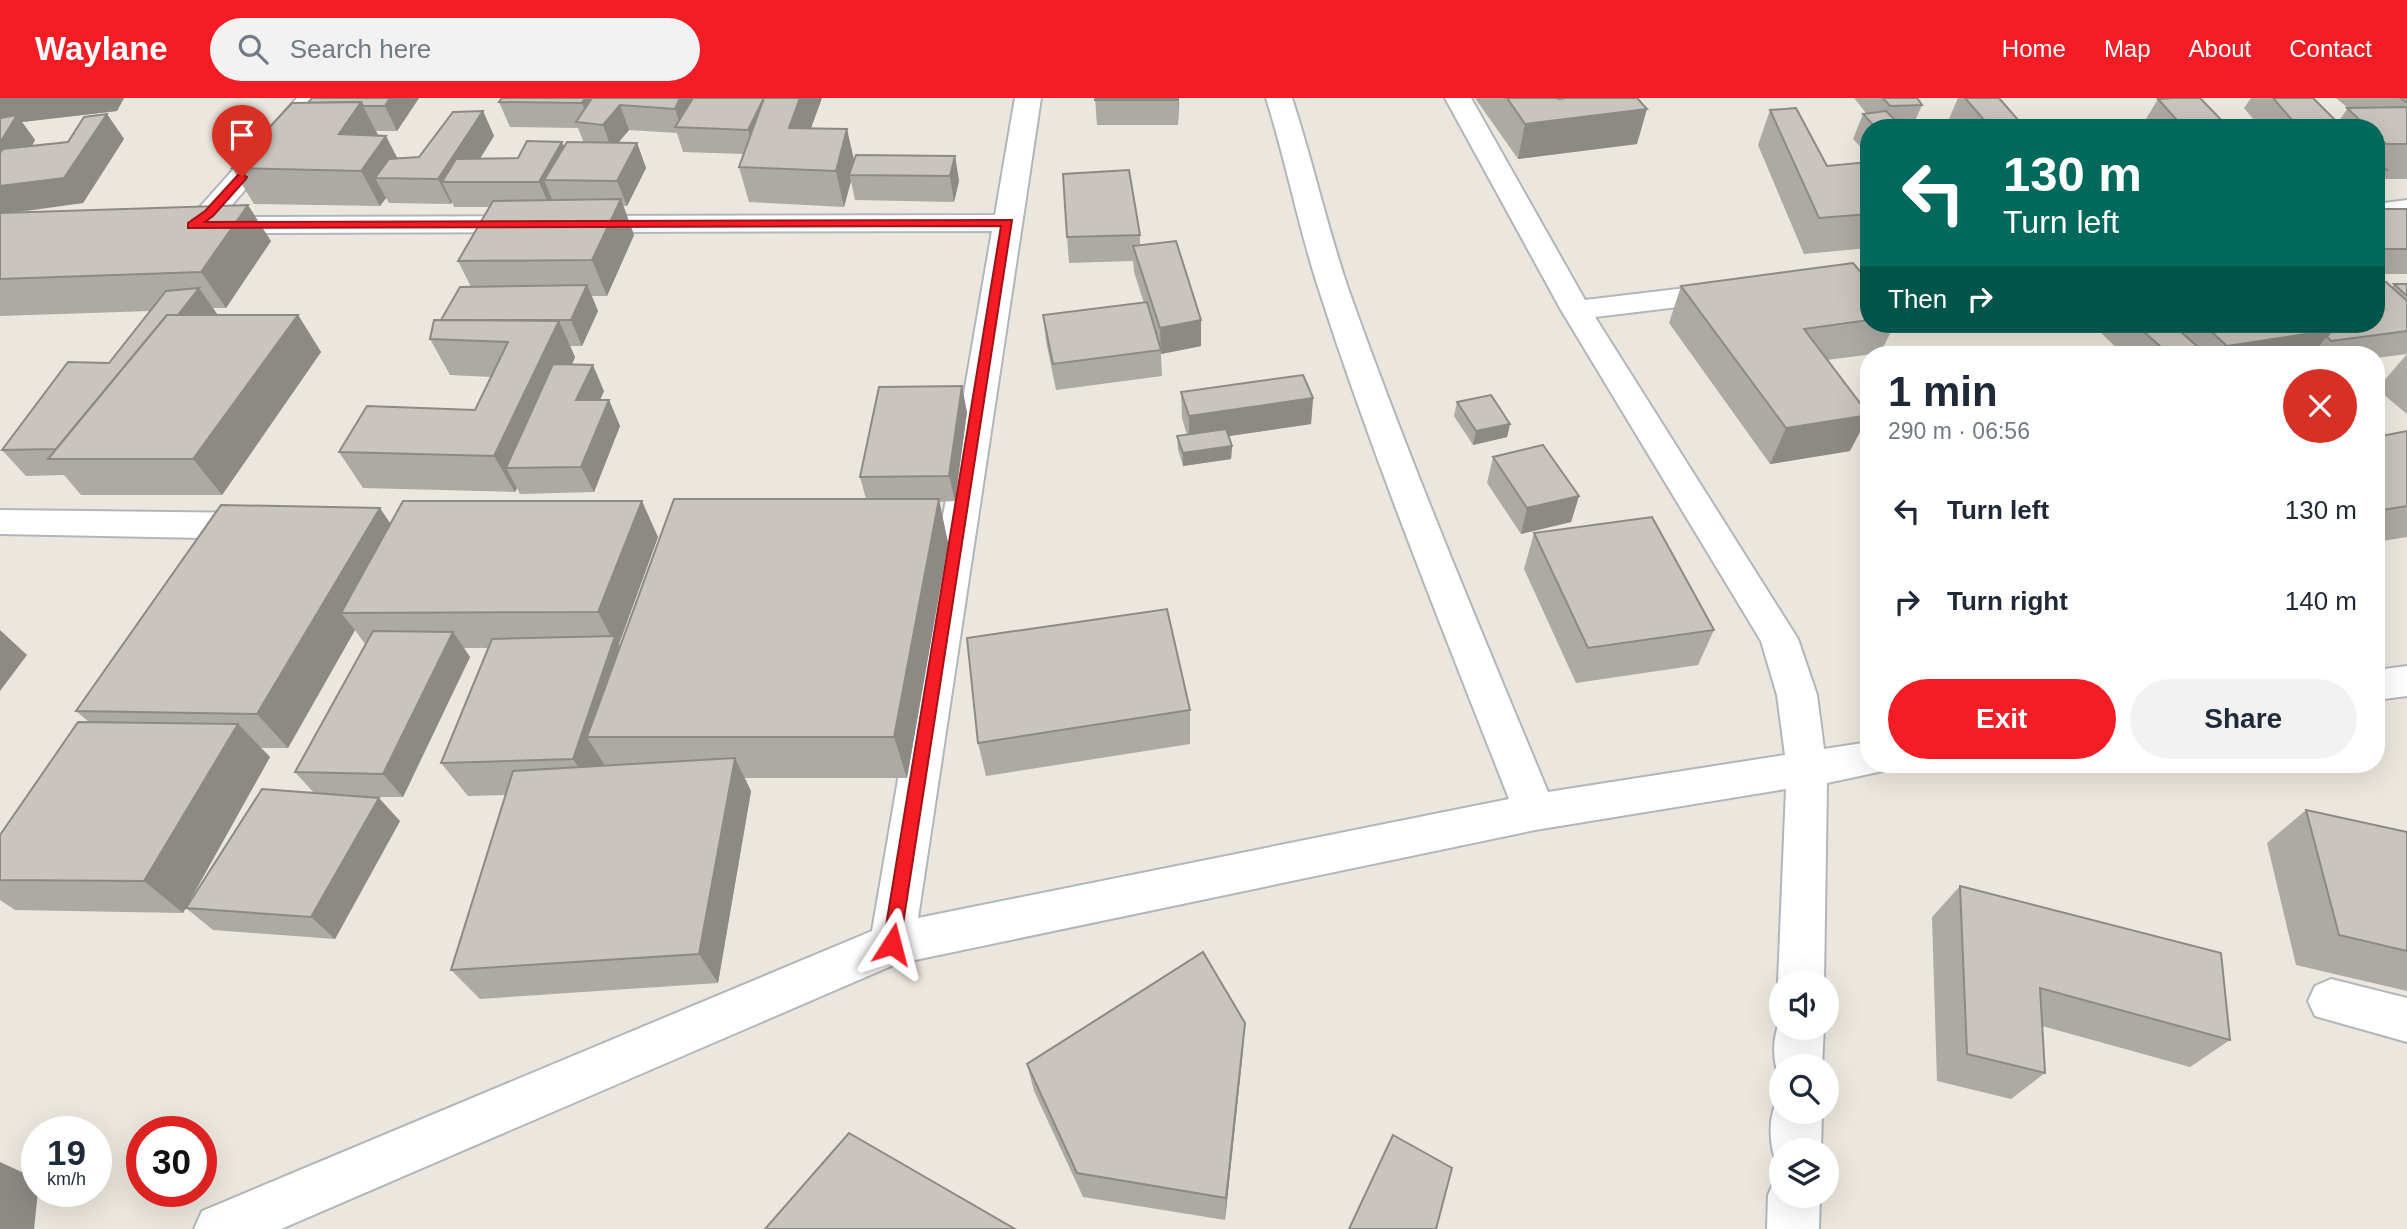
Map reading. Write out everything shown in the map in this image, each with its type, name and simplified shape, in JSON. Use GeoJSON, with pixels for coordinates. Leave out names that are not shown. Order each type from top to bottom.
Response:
{"type":"FeatureCollection","features":[{"type":"Feature","properties":{"kind":"street"},"geometry":{"type":"LineString","coordinates":[[192,226],[209,214],[311,98]]}},
{"type":"Feature","properties":{"kind":"street"},"geometry":{"type":"LineString","coordinates":[[892,944],[1028,98]]}},
{"type":"Feature","properties":{"kind":"street"},"geometry":{"type":"LineString","coordinates":[[1279,98],[1332,283],[1388,446],[1535,812]]}},
{"type":"Feature","properties":{"kind":"street"},"geometry":{"type":"LineString","coordinates":[[1458,98],[1576,310],[1779,639],[1797,695],[1807,770],[1801,970]]}},
{"type":"Feature","properties":{"kind":"street"},"geometry":{"type":"LineString","coordinates":[[2385,211],[2407,208]]}},
{"type":"Feature","properties":{"kind":"street"},"geometry":{"type":"LineString","coordinates":[[150,230],[192,226],[1007,223]]}},
{"type":"Feature","properties":{"kind":"street"},"geometry":{"type":"LineString","coordinates":[[1576,310],[1749,289]]}},
{"type":"Feature","properties":{"kind":"street"},"geometry":{"type":"LineString","coordinates":[[0,522],[292,526]]}},
{"type":"Feature","properties":{"kind":"street"},"geometry":{"type":"LineString","coordinates":[[861,534],[958,535]]}},
{"type":"Feature","properties":{"kind":"street"},"geometry":{"type":"LineString","coordinates":[[2385,684],[2407,681]]}},
{"type":"Feature","properties":{"kind":"street"},"geometry":{"type":"LineString","coordinates":[[220,1229],[892,944],[1535,812],[1860,761]]}},
{"type":"Feature","properties":{"kind":"street"},"geometry":{"type":"LineString","coordinates":[[2331,1001],[2407,1020]]}},
{"type":"Feature","properties":{"kind":"street"},"geometry":{"type":"LineString","coordinates":[[1793,1229],[1794,1208]]}},
{"type":"Feature","properties":{"kind":"building"},"geometry":{"type":"Polygon","coordinates":[[[312,98],[390,98],[385,106],[363,106],[361,102],[308,103],[312,98]]]}},
{"type":"Feature","properties":{"kind":"building"},"geometry":{"type":"Polygon","coordinates":[[[502,98],[585,98],[582,103],[499,102],[502,98]]]}},
{"type":"Feature","properties":{"kind":"building"},"geometry":{"type":"Polygon","coordinates":[[[592,98],[680,98],[675,109],[620,105],[603,125],[576,122],[592,98]]]}},
{"type":"Feature","properties":{"kind":"building"},"geometry":{"type":"Polygon","coordinates":[[[693,98],[764,98],[748,130],[675,127],[693,98]]]}},
{"type":"Feature","properties":{"kind":"building"},"geometry":{"type":"Polygon","coordinates":[[[764,98],[800,98],[789,128],[847,129],[836,171],[739,167],[764,98]]]}},
{"type":"Feature","properties":{"kind":"building"},"geometry":{"type":"Polygon","coordinates":[[[1178,98],[1178,100],[1095,100],[1178,98]]]}},
{"type":"Feature","properties":{"kind":"building"},"geometry":{"type":"Polygon","coordinates":[[[1507,98],[1637,98],[1647,109],[1525,124],[1507,98]]]}},
{"type":"Feature","properties":{"kind":"building"},"geometry":{"type":"Polygon","coordinates":[[[1883,98],[1917,98],[1922,105],[1890,106],[1883,98]]]}},
{"type":"Feature","properties":{"kind":"building"},"geometry":{"type":"Polygon","coordinates":[[[1965,98],[1999,98],[2017,119],[1983,119],[1965,98]]]}},
{"type":"Feature","properties":{"kind":"building"},"geometry":{"type":"Polygon","coordinates":[[[2200,98],[2220,119],[2176,119],[2158,99],[2200,98]]]}},
{"type":"Feature","properties":{"kind":"building"},"geometry":{"type":"Polygon","coordinates":[[[2273,98],[2313,98],[2334,119],[2291,119],[2273,98]]]}},
{"type":"Feature","properties":{"kind":"building"},"geometry":{"type":"Polygon","coordinates":[[[361,102],[339,134],[386,136],[361,171],[232,168],[292,103],[361,102]]]}},
{"type":"Feature","properties":{"kind":"building"},"geometry":{"type":"Polygon","coordinates":[[[2407,107],[2407,144],[2386,144],[2385,119],[2359,119],[2347,108],[2407,107]]]}},
{"type":"Feature","properties":{"kind":"building"},"geometry":{"type":"Polygon","coordinates":[[[1796,108],[1827,166],[1860,163],[1860,215],[1819,218],[1770,110],[1796,108]]]}},
{"type":"Feature","properties":{"kind":"building"},"geometry":{"type":"Polygon","coordinates":[[[483,111],[438,179],[375,178],[389,159],[419,157],[453,112],[483,111]]]}},
{"type":"Feature","properties":{"kind":"building"},"geometry":{"type":"Polygon","coordinates":[[[1886,111],[1894,119],[1868,119],[1863,114],[1886,111]]]}},
{"type":"Feature","properties":{"kind":"building"},"geometry":{"type":"Polygon","coordinates":[[[107,114],[64,178],[0,186],[0,153],[3,149],[68,142],[84,117],[107,114]]]}},
{"type":"Feature","properties":{"kind":"building"},"geometry":{"type":"Polygon","coordinates":[[[17,115],[0,143],[0,118],[17,115]]]}},
{"type":"Feature","properties":{"kind":"building"},"geometry":{"type":"Polygon","coordinates":[[[527,141],[562,142],[539,182],[442,182],[456,159],[518,158],[527,141]]]}},
{"type":"Feature","properties":{"kind":"building"},"geometry":{"type":"Polygon","coordinates":[[[567,142],[637,143],[617,181],[544,180],[567,142]]]}},
{"type":"Feature","properties":{"kind":"building"},"geometry":{"type":"Polygon","coordinates":[[[856,155],[955,156],[950,176],[849,175],[856,155]]]}},
{"type":"Feature","properties":{"kind":"building"},"geometry":{"type":"Polygon","coordinates":[[[1129,170],[1140,235],[1067,237],[1063,174],[1129,170]]]}},
{"type":"Feature","properties":{"kind":"building"},"geometry":{"type":"Polygon","coordinates":[[[621,199],[592,260],[458,261],[493,201],[621,199]]]}},
{"type":"Feature","properties":{"kind":"building"},"geometry":{"type":"Polygon","coordinates":[[[248,205],[201,272],[0,279],[0,213],[248,205]]]}},
{"type":"Feature","properties":{"kind":"building"},"geometry":{"type":"Polygon","coordinates":[[[2385,209],[2407,209],[2407,249],[2385,249],[2385,209]]]}},
{"type":"Feature","properties":{"kind":"building"},"geometry":{"type":"Polygon","coordinates":[[[1176,241],[1201,320],[1160,328],[1133,246],[1176,241]]]}},
{"type":"Feature","properties":{"kind":"building"},"geometry":{"type":"Polygon","coordinates":[[[1853,263],[1860,271],[1860,321],[1804,329],[1860,403],[1860,416],[1786,428],[1681,286],[1853,263]]]}},
{"type":"Feature","properties":{"kind":"building"},"geometry":{"type":"Polygon","coordinates":[[[2385,282],[2407,301],[2407,331],[2331,341],[2327,337],[2330,333],[2385,333],[2385,282]]]}},
{"type":"Feature","properties":{"kind":"building"},"geometry":{"type":"Polygon","coordinates":[[[2394,284],[2407,284],[2407,296],[2394,284]]]}},
{"type":"Feature","properties":{"kind":"building"},"geometry":{"type":"Polygon","coordinates":[[[587,285],[571,320],[441,320],[460,287],[587,285]]]}},
{"type":"Feature","properties":{"kind":"building"},"geometry":{"type":"Polygon","coordinates":[[[199,288],[178,315],[167,315],[56,449],[2,450],[68,362],[109,363],[166,291],[199,288]]]}},
{"type":"Feature","properties":{"kind":"building"},"geometry":{"type":"Polygon","coordinates":[[[1147,302],[1161,350],[1053,364],[1043,315],[1147,302]]]}},
{"type":"Feature","properties":{"kind":"building"},"geometry":{"type":"Polygon","coordinates":[[[167,315],[298,315],[193,459],[48,459],[167,315]]]}},
{"type":"Feature","properties":{"kind":"building"},"geometry":{"type":"Polygon","coordinates":[[[434,320],[559,321],[494,456],[339,452],[367,406],[475,410],[508,342],[430,339],[434,320]]]}},
{"type":"Feature","properties":{"kind":"building"},"geometry":{"type":"Polygon","coordinates":[[[2145,333],[2182,333],[2197,346],[2160,346],[2145,333]]]}},
{"type":"Feature","properties":{"kind":"building"},"geometry":{"type":"Polygon","coordinates":[[[2213,333],[2312,333],[2227,346],[2213,333]]]}},
{"type":"Feature","properties":{"kind":"building"},"geometry":{"type":"Polygon","coordinates":[[[553,364],[593,365],[576,400],[609,400],[581,467],[506,468],[553,364]]]}},
{"type":"Feature","properties":{"kind":"building"},"geometry":{"type":"Polygon","coordinates":[[[1303,375],[1313,398],[1189,416],[1181,392],[1303,375]]]}},
{"type":"Feature","properties":{"kind":"building"},"geometry":{"type":"Polygon","coordinates":[[[962,386],[949,476],[860,477],[879,387],[962,386]]]}},
{"type":"Feature","properties":{"kind":"building"},"geometry":{"type":"Polygon","coordinates":[[[1491,395],[1510,424],[1476,431],[1457,402],[1491,395]]]}},
{"type":"Feature","properties":{"kind":"building"},"geometry":{"type":"Polygon","coordinates":[[[1226,429],[1232,446],[1183,453],[1177,436],[1226,429]]]}},
{"type":"Feature","properties":{"kind":"building"},"geometry":{"type":"Polygon","coordinates":[[[2407,431],[2407,506],[2385,510],[2385,435],[2407,431]]]}},
{"type":"Feature","properties":{"kind":"building"},"geometry":{"type":"Polygon","coordinates":[[[1543,445],[1579,496],[1527,508],[1493,457],[1543,445]]]}},
{"type":"Feature","properties":{"kind":"building"},"geometry":{"type":"Polygon","coordinates":[[[674,499],[939,499],[894,737],[587,737],[674,499]]]}},
{"type":"Feature","properties":{"kind":"building"},"geometry":{"type":"Polygon","coordinates":[[[403,501],[642,501],[598,612],[341,613],[403,501]]]}},
{"type":"Feature","properties":{"kind":"building"},"geometry":{"type":"Polygon","coordinates":[[[221,505],[380,508],[257,714],[76,711],[221,505]]]}},
{"type":"Feature","properties":{"kind":"building"},"geometry":{"type":"Polygon","coordinates":[[[1652,517],[1714,630],[1588,648],[1534,533],[1652,517]]]}},
{"type":"Feature","properties":{"kind":"building"},"geometry":{"type":"Polygon","coordinates":[[[1167,609],[1190,710],[978,743],[967,638],[1167,609]]]}},
{"type":"Feature","properties":{"kind":"building"},"geometry":{"type":"Polygon","coordinates":[[[373,631],[453,632],[383,774],[295,772],[373,631]]]}},
{"type":"Feature","properties":{"kind":"building"},"geometry":{"type":"Polygon","coordinates":[[[615,636],[573,759],[441,763],[492,639],[615,636]]]}},
{"type":"Feature","properties":{"kind":"building"},"geometry":{"type":"Polygon","coordinates":[[[78,722],[238,724],[144,881],[0,880],[0,835],[78,722]]]}},
{"type":"Feature","properties":{"kind":"building"},"geometry":{"type":"Polygon","coordinates":[[[735,758],[699,954],[451,970],[513,771],[735,758]]]}},
{"type":"Feature","properties":{"kind":"building"},"geometry":{"type":"Polygon","coordinates":[[[262,789],[379,798],[311,917],[186,908],[262,789]]]}},
{"type":"Feature","properties":{"kind":"building"},"geometry":{"type":"Polygon","coordinates":[[[2306,810],[2407,832],[2407,951],[2339,935],[2306,810]]]}},
{"type":"Feature","properties":{"kind":"building"},"geometry":{"type":"Polygon","coordinates":[[[1960,886],[2221,953],[2230,1040],[2040,988],[2045,1073],[1967,1054],[1960,886]]]}},
{"type":"Feature","properties":{"kind":"building"},"geometry":{"type":"Polygon","coordinates":[[[1203,952],[1245,1023],[1226,1198],[1077,1173],[1027,1064],[1203,952]]]}},
{"type":"Feature","properties":{"kind":"building"},"geometry":{"type":"Polygon","coordinates":[[[849,1133],[1015,1229],[765,1229],[849,1133]]]}},
{"type":"Feature","properties":{"kind":"building"},"geometry":{"type":"Polygon","coordinates":[[[1393,1135],[1452,1168],[1436,1229],[1349,1229],[1393,1135]]]}},
{"type":"Feature","properties":{"kind":"route"},"geometry":{"type":"LineString","coordinates":[[242,177],[209,214],[192,226],[1007,223],[892,944]]}}]}
